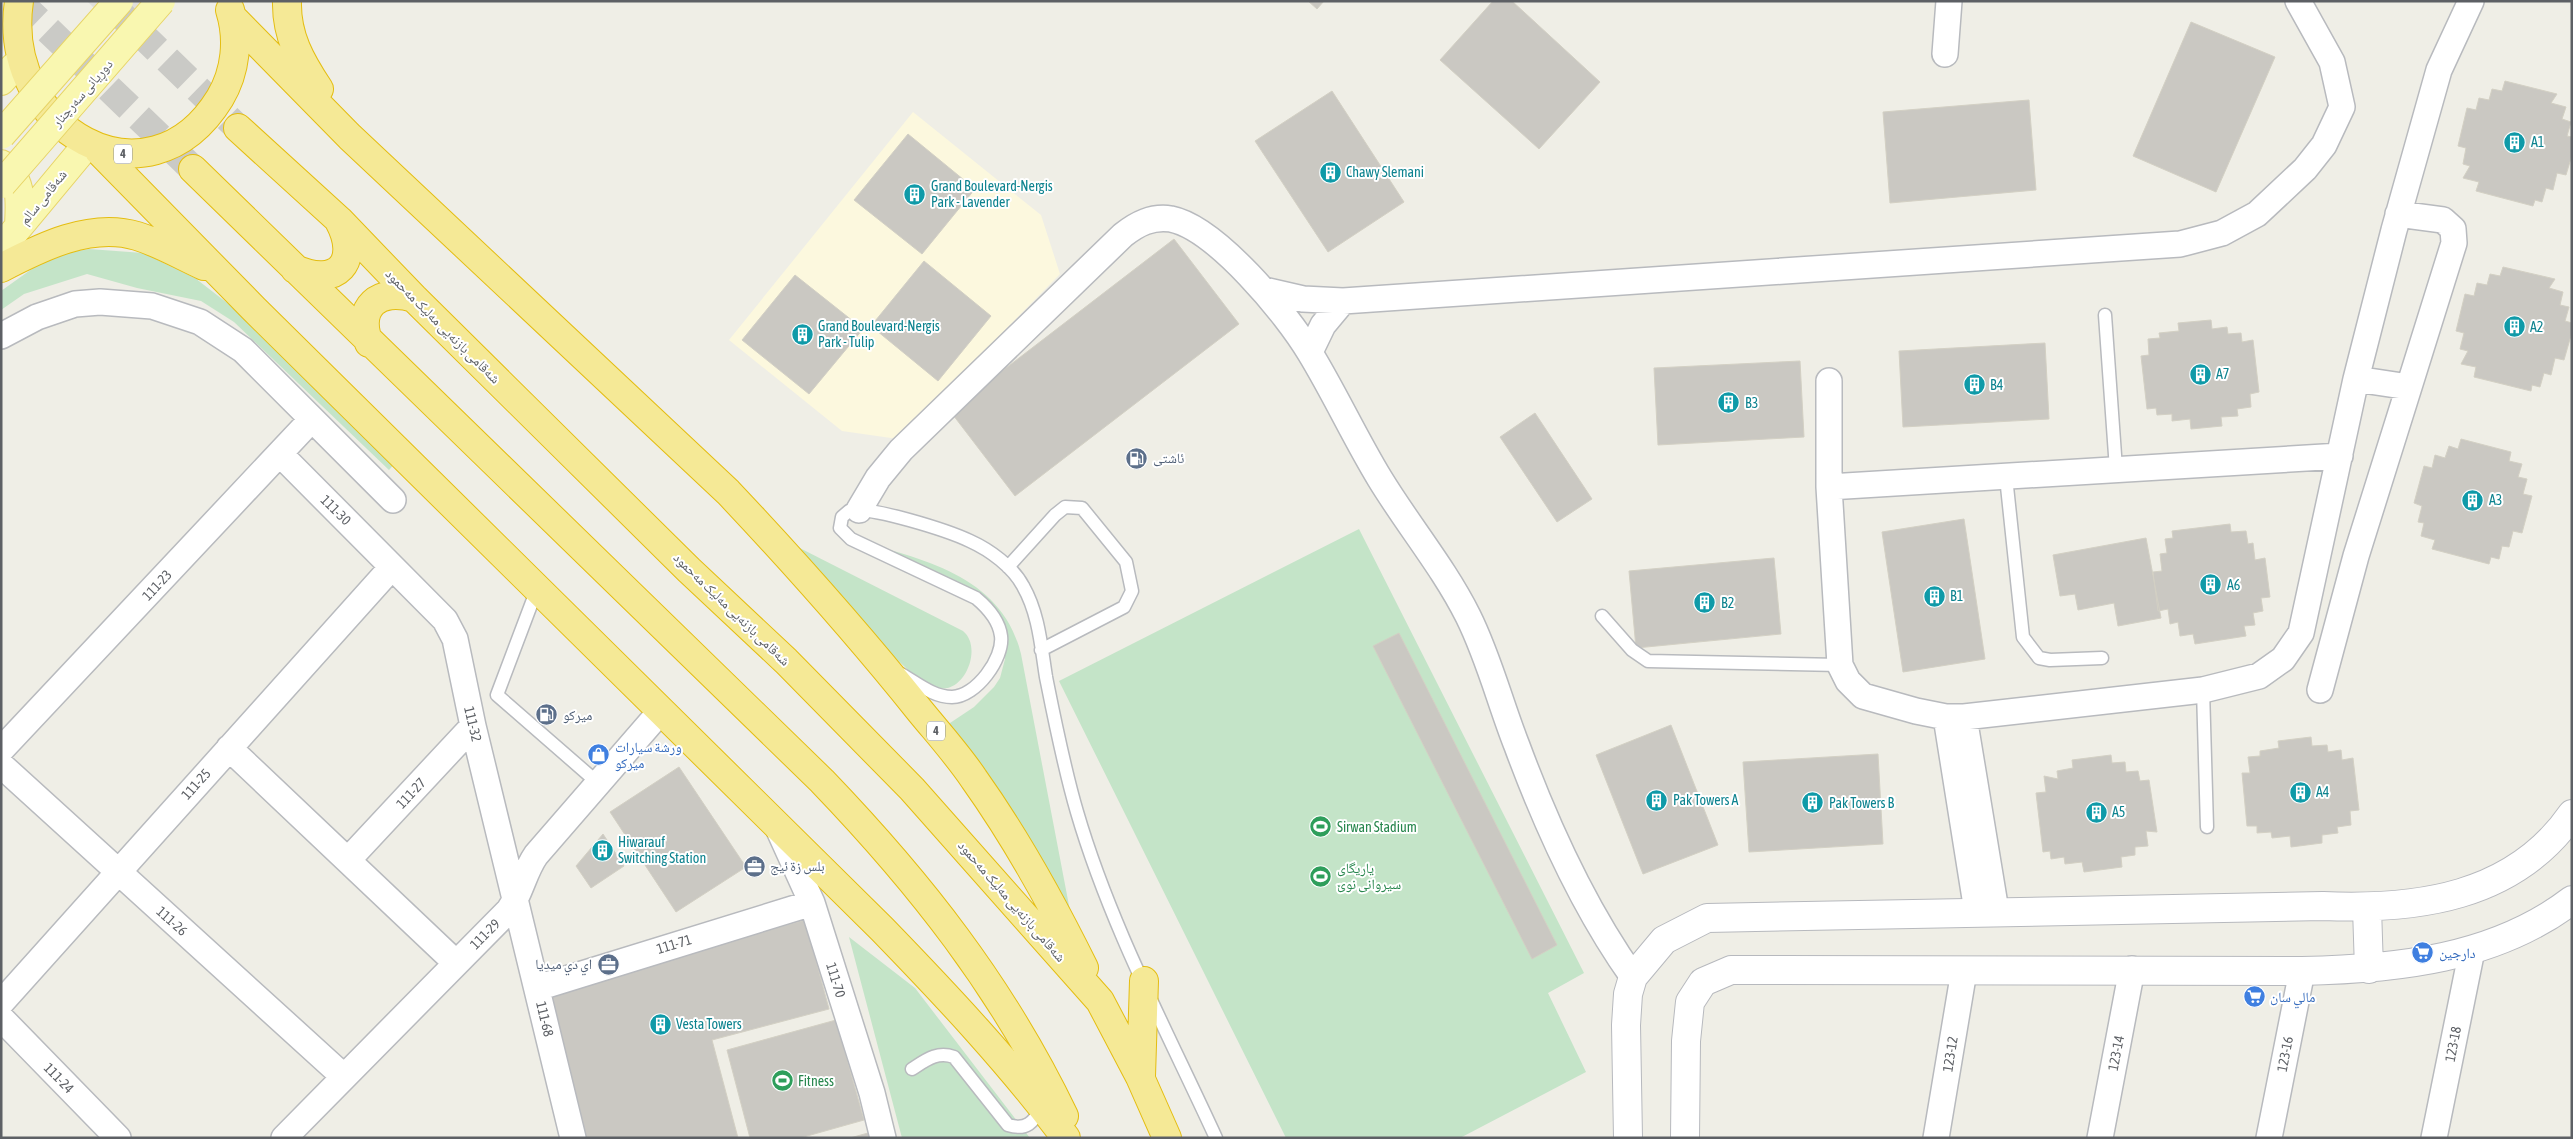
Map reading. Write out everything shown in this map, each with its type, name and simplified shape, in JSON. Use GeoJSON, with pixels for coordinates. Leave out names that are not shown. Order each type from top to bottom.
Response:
{"type":"FeatureCollection","features":[{"type":"Feature","properties":{"kind":"highway","name":"4"},"geometry":{"type":"LineString","coordinates":[[19,1],[12,26],[7,64],[22,92],[36,113],[58,134],[92,149],[118,154],[154,149],[188,133],[202,121],[224,91],[230,73],[235,36],[230,10]]}},
{"type":"Feature","properties":{"kind":"highway"},"geometry":{"type":"LineString","coordinates":[[288,1],[292,43],[301,62],[350,137]]}},
{"type":"Feature","properties":{"kind":"highway"},"geometry":{"type":"LineString","coordinates":[[230,10],[350,137]]}},
{"type":"Feature","properties":{"kind":"highway","name":"شەقامی بازنەیی مەلیک مەحمود"},"geometry":{"type":"LineString","coordinates":[[238,128],[338,220],[414,298],[682,563],[786,661],[912,789],[1100,1001],[1140,1077],[1167,1138]]}},
{"type":"Feature","properties":{"kind":"highway","name":"4"},"geometry":{"type":"LineString","coordinates":[[350,137],[728,492],[881,662],[974,778],[1061,922],[1100,1001]]}},
{"type":"Feature","properties":{"kind":"highway"},"geometry":{"type":"LineString","coordinates":[[92,149],[943,992],[1043,1107],[1066,1138]]}},
{"type":"Feature","properties":{"kind":"highway"},"geometry":{"type":"LineString","coordinates":[[193,169],[815,774],[863,824],[940,914],[973,959],[1014,1022],[1050,1088],[1073,1138]]}},
{"type":"Feature","properties":{"kind":"highway"},"geometry":{"type":"LineString","coordinates":[[294,269],[323,276],[334,273],[342,266],[347,256],[349,245],[338,220]]}},
{"type":"Feature","properties":{"kind":"highway"},"geometry":{"type":"LineString","coordinates":[[1,268],[45,247],[71,238],[104,233],[122,233],[138,236],[217,272]]}},
{"type":"Feature","properties":{"kind":"highway"},"geometry":{"type":"LineString","coordinates":[[370,343],[364,320],[367,311],[374,302],[392,294],[414,298]]}},
{"type":"Feature","properties":{"kind":"highway"},"geometry":{"type":"LineString","coordinates":[[1140,1077],[1144,981]]}},
{"type":"Feature","properties":{"kind":"main road"},"geometry":{"type":"LineString","coordinates":[[1,135],[119,1]]}},
{"type":"Feature","properties":{"kind":"main road","name":"دوڕیانی سەرچنار"},"geometry":{"type":"LineString","coordinates":[[1,184],[162,1]]}},
{"type":"Feature","properties":{"kind":"main road","name":"شەقامی سالم"},"geometry":{"type":"LineString","coordinates":[[1,248],[19,226],[92,149]]}},
{"type":"Feature","properties":{"kind":"main road"},"geometry":{"type":"LineString","coordinates":[[1,164],[18,182],[21,195],[19,226]]}},
{"type":"Feature","properties":{"kind":"street"},"geometry":{"type":"LineString","coordinates":[[1945,54],[1949,1]]}},
{"type":"Feature","properties":{"kind":"street"},"geometry":{"type":"LineString","coordinates":[[1264,290],[1303,299],[1343,301],[2180,244],[2201,241],[2240,224],[2257,214],[2305,169],[2324,145],[2342,107],[2332,62],[2298,1]]}},
{"type":"Feature","properties":{"kind":"street"},"geometry":{"type":"LineString","coordinates":[[1829,381],[1829,487],[1840,665],[1848,681],[1863,696],[1916,711],[1955,717],[2203,690],[2259,676],[2283,659],[2301,633],[2321,548],[2356,379],[2398,214],[2439,70],[2471,1]]}},
{"type":"Feature","properties":{"kind":"street"},"geometry":{"type":"LineString","coordinates":[[2320,690],[2356,556],[2454,243],[2453,229],[2443,220],[2398,214]]}},
{"type":"Feature","properties":{"kind":"street"},"geometry":{"type":"LineString","coordinates":[[859,510],[878,478],[901,450],[1133,227],[1157,218],[1182,222],[1217,246],[1264,290],[1310,352],[1380,479],[1467,613],[1481,641],[1516,746],[1554,835],[1600,928],[1633,977]]}},
{"type":"Feature","properties":{"kind":"street"},"geometry":{"type":"LineString","coordinates":[[1310,352],[1323,325],[1343,301]]}},
{"type":"Feature","properties":{"kind":"street"},"geometry":{"type":"LineString","coordinates":[[1,336],[37,318],[75,304],[100,302],[152,306],[200,322],[223,334],[243,350],[392,500]]}},
{"type":"Feature","properties":{"kind":"street"},"geometry":{"type":"LineString","coordinates":[[2356,379],[2409,387]]}},
{"type":"Feature","properties":{"kind":"street","name":"111-23"},"geometry":{"type":"LineString","coordinates":[[1,750],[312,419]]}},
{"type":"Feature","properties":{"kind":"street","name":"111-30"},"geometry":{"type":"LineString","coordinates":[[280,454],[392,567]]}},
{"type":"Feature","properties":{"kind":"street"},"geometry":{"type":"LineString","coordinates":[[1829,487],[2340,456]]}},
{"type":"Feature","properties":{"kind":"street"},"geometry":{"type":"LineString","coordinates":[[2321,548],[2356,556]]}},
{"type":"Feature","properties":{"kind":"street","name":"111-32"},"geometry":{"type":"LineString","coordinates":[[392,567],[445,620],[455,639],[473,726],[515,901]]}},
{"type":"Feature","properties":{"kind":"street","name":"111-25"},"geometry":{"type":"LineString","coordinates":[[1,1003],[117,871],[392,567]]}},
{"type":"Feature","properties":{"kind":"street","name":"111-29"},"geometry":{"type":"LineString","coordinates":[[284,1138],[515,901],[525,874],[536,854],[660,712]]}},
{"type":"Feature","properties":{"kind":"street"},"geometry":{"type":"LineString","coordinates":[[1955,717],[1986,911]]}},
{"type":"Feature","properties":{"kind":"street","name":"111-27"},"geometry":{"type":"LineString","coordinates":[[348,860],[473,726]]}},
{"type":"Feature","properties":{"kind":"street"},"geometry":{"type":"LineString","coordinates":[[228,748],[456,963]]}},
{"type":"Feature","properties":{"kind":"street","name":"111-26"},"geometry":{"type":"LineString","coordinates":[[1,766],[343,1076]]}},
{"type":"Feature","properties":{"kind":"street"},"geometry":{"type":"LineString","coordinates":[[1628,1138],[1626,1025],[1628,994],[1633,977],[1664,940],[1707,918],[1986,911],[2323,906],[2367,908],[2430,902],[2489,884],[2536,852],[2564,826],[2572,814]]}},
{"type":"Feature","properties":{"kind":"street","name":"111-70"},"geometry":{"type":"LineString","coordinates":[[778,827],[812,903],[872,1093],[883,1138]]}},
{"type":"Feature","properties":{"kind":"street"},"geometry":{"type":"LineString","coordinates":[[1685,1138],[1686,1041],[1690,1002],[1703,982],[1731,970],[1964,971],[2132,969],[2302,971],[2370,969],[2472,950],[2510,937],[2535,925],[2572,900]]}},
{"type":"Feature","properties":{"kind":"street","name":"111-68"},"geometry":{"type":"LineString","coordinates":[[515,901],[572,1138]]}},
{"type":"Feature","properties":{"kind":"street","name":"111-71"},"geometry":{"type":"LineString","coordinates":[[537,988],[812,903]]}},
{"type":"Feature","properties":{"kind":"street"},"geometry":{"type":"LineString","coordinates":[[2367,908],[2370,969]]}},
{"type":"Feature","properties":{"kind":"street","name":"123-18"},"geometry":{"type":"LineString","coordinates":[[2434,1138],[2472,950]]}},
{"type":"Feature","properties":{"kind":"street","name":"123-14"},"geometry":{"type":"LineString","coordinates":[[2100,1138],[2132,969]]}},
{"type":"Feature","properties":{"kind":"street","name":"123-12"},"geometry":{"type":"LineString","coordinates":[[1936,1138],[1964,971]]}},
{"type":"Feature","properties":{"kind":"street","name":"123-16"},"geometry":{"type":"LineString","coordinates":[[2269,1138],[2302,971]]}},
{"type":"Feature","properties":{"kind":"street","name":"111-24"},"geometry":{"type":"LineString","coordinates":[[1,1018],[114,1137]]}},
{"type":"Feature","properties":{"kind":"lane"},"geometry":{"type":"LineString","coordinates":[[2104,315],[2116,470]]}},
{"type":"Feature","properties":{"kind":"lane"},"geometry":{"type":"LineString","coordinates":[[2006,477],[2023,637],[2039,658],[2050,660],[2102,658]]}},
{"type":"Feature","properties":{"kind":"lane"},"geometry":{"type":"LineString","coordinates":[[1008,567],[1054,515],[1065,507],[1082,508],[1126,562],[1132,591],[1124,607],[1041,650]]}},
{"type":"Feature","properties":{"kind":"lane"},"geometry":{"type":"LineString","coordinates":[[881,662],[936,694],[955,697],[975,686],[990,671],[996,661],[1001,637],[997,623],[988,609],[976,598],[846,535],[840,528],[842,517],[849,511],[859,510],[903,519],[970,541],[994,555],[1008,567],[1023,585],[1036,614],[1041,650],[1076,810],[1106,897],[1216,1138]]}},
{"type":"Feature","properties":{"kind":"lane"},"geometry":{"type":"LineString","coordinates":[[536,589],[497,694],[598,783]]}},
{"type":"Feature","properties":{"kind":"lane"},"geometry":{"type":"LineString","coordinates":[[1602,616],[1632,650],[1648,661],[1840,665]]}},
{"type":"Feature","properties":{"kind":"lane"},"geometry":{"type":"LineString","coordinates":[[2203,690],[2207,827]]}},
{"type":"Feature","properties":{"kind":"lane"},"geometry":{"type":"LineString","coordinates":[[912,1069],[934,1056],[945,1054],[954,1057],[1008,1125],[1018,1128],[1030,1126],[1043,1107]]}},
{"type":"Feature","properties":{"kind":"shaded area"},"geometry":{"type":"Polygon","coordinates":[[[87,1],[148,1],[120,34],[87,1]]]}},
{"type":"Feature","properties":{"kind":"shaded area"},"geometry":{"type":"Polygon","coordinates":[[[913,112],[1041,215],[1060,274],[898,439],[842,431],[729,340],[913,112]],[[975,189],[855,200],[922,254],[975,189]],[[923,262],[871,326],[938,381],[991,316],[923,262]],[[795,275],[742,340],[809,394],[863,329],[795,275]]]}},
{"type":"Feature","properties":{"kind":"green space"},"geometry":{"type":"Polygon","coordinates":[[[89,249],[143,253],[195,278],[257,326],[397,461],[389,470],[234,322],[201,301],[137,288],[87,274],[24,294],[1,310],[1,291],[50,256],[89,249]]]}},
{"type":"Feature","properties":{"kind":"green space","name":"Sirwan Stadium"},"geometry":{"type":"Polygon","coordinates":[[[1359,529],[1584,973],[1548,993],[1586,1072],[1460,1138],[1286,1138],[1059,681],[1359,529]]]}},
{"type":"Feature","properties":{"kind":"green space"},"geometry":{"type":"Polygon","coordinates":[[[782,539],[963,631],[969,639],[971,659],[962,679],[954,685],[945,688],[935,687],[915,676],[903,666],[782,539]]]}},
{"type":"Feature","properties":{"kind":"green space"},"geometry":{"type":"Polygon","coordinates":[[[848,539],[901,553],[953,573],[976,587],[996,605],[1011,627],[1021,654],[1071,916],[944,727],[974,707],[994,687],[1000,678],[1005,659],[1004,646],[986,610],[848,539]]]}},
{"type":"Feature","properties":{"kind":"green space"},"geometry":{"type":"Polygon","coordinates":[[[849,937],[915,988],[1030,1138],[902,1138],[849,937]]]}},
{"type":"Feature","properties":{"kind":"building"},"geometry":{"type":"Polygon","coordinates":[[[1308,1],[1324,1],[1317,9],[1308,1]]]}},
{"type":"Feature","properties":{"kind":"building"},"geometry":{"type":"Polygon","coordinates":[[[1493,1],[1512,1],[1600,82],[1539,149],[1440,60],[1493,1]]]}},
{"type":"Feature","properties":{"kind":"building"},"geometry":{"type":"Polygon","coordinates":[[[2191,22],[2275,57],[2216,192],[2133,156],[2191,22]]]}},
{"type":"Feature","properties":{"kind":"building","name":"A1"},"geometry":{"type":"Polygon","coordinates":[[[2505,81],[2557,94],[2551,103],[2566,107],[2562,119],[2571,122],[2567,136],[2572,137],[2572,155],[2566,175],[2557,173],[2553,190],[2546,188],[2542,202],[2535,200],[2533,206],[2476,191],[2479,182],[2463,178],[2470,166],[2463,164],[2466,148],[2458,146],[2467,108],[2476,110],[2479,98],[2489,100],[2492,89],[2502,91],[2505,81]]]}},
{"type":"Feature","properties":{"kind":"building","name":"Chawy Slemani"},"geometry":{"type":"Polygon","coordinates":[[[1332,91],[1404,202],[1328,252],[1255,141],[1332,91]]]}},
{"type":"Feature","properties":{"kind":"building"},"geometry":{"type":"Polygon","coordinates":[[[2029,100],[2036,190],[1890,203],[1883,112],[2029,100]]]}},
{"type":"Feature","properties":{"kind":"building","name":"Grand Boulevard-Nergis Park - Lavender"},"geometry":{"type":"Polygon","coordinates":[[[908,134],[975,189],[922,254],[854,200],[908,134]]]}},
{"type":"Feature","properties":{"kind":"building"},"geometry":{"type":"Polygon","coordinates":[[[1174,239],[1239,324],[1015,496],[950,411],[1174,239]]]}},
{"type":"Feature","properties":{"kind":"building"},"geometry":{"type":"Polygon","coordinates":[[[924,261],[991,316],[938,381],[871,326],[924,261]]]}},
{"type":"Feature","properties":{"kind":"building","name":"A2"},"geometry":{"type":"Polygon","coordinates":[[[2503,267],[2555,279],[2549,288],[2563,292],[2560,305],[2569,307],[2565,321],[2572,323],[2572,332],[2564,360],[2555,358],[2551,375],[2544,373],[2540,387],[2532,385],[2531,391],[2474,377],[2476,367],[2461,364],[2468,351],[2460,349],[2464,333],[2456,331],[2465,294],[2474,296],[2477,283],[2487,285],[2490,274],[2500,276],[2503,267]]]}},
{"type":"Feature","properties":{"kind":"building","name":"Grand Boulevard-Nergis Park - Tulip"},"geometry":{"type":"Polygon","coordinates":[[[795,275],[863,329],[809,394],[742,340],[795,275]]]}},
{"type":"Feature","properties":{"kind":"building","name":"A7"},"geometry":{"type":"Polygon","coordinates":[[[2211,320],[2212,329],[2227,327],[2228,334],[2241,333],[2242,342],[2253,340],[2259,392],[2250,394],[2251,407],[2237,409],[2238,416],[2221,417],[2222,426],[2191,429],[2190,419],[2172,421],[2172,414],[2157,415],[2156,408],[2147,409],[2141,356],[2149,355],[2148,339],[2160,338],[2159,333],[2179,331],[2178,323],[2211,320]]]}},
{"type":"Feature","properties":{"kind":"building","name":"B4"},"geometry":{"type":"Polygon","coordinates":[[[2045,343],[2049,419],[1903,427],[1899,351],[2045,343]]]}},
{"type":"Feature","properties":{"kind":"building","name":"B3"},"geometry":{"type":"Polygon","coordinates":[[[1800,361],[1804,437],[1658,445],[1654,368],[1800,361]]]}},
{"type":"Feature","properties":{"kind":"building"},"geometry":{"type":"Polygon","coordinates":[[[1535,413],[1592,499],[1557,522],[1500,437],[1535,413]]]}},
{"type":"Feature","properties":{"kind":"building","name":"A3"},"geometry":{"type":"Polygon","coordinates":[[[2461,439],[2511,452],[2509,461],[2522,464],[2518,477],[2527,479],[2523,494],[2532,496],[2522,533],[2513,531],[2509,547],[2502,546],[2499,559],[2491,557],[2489,564],[2432,549],[2435,540],[2421,536],[2424,523],[2418,522],[2422,506],[2414,503],[2424,466],[2432,468],[2435,455],[2445,458],[2449,446],[2458,449],[2461,439]]]}},
{"type":"Feature","properties":{"kind":"building","name":"B1"},"geometry":{"type":"Polygon","coordinates":[[[1964,519],[1985,659],[1903,672],[1882,532],[1964,519]]]}},
{"type":"Feature","properties":{"kind":"building","name":"A6"},"geometry":{"type":"Polygon","coordinates":[[[2230,524],[2231,532],[2246,531],[2248,544],[2253,543],[2255,560],[2265,558],[2270,597],[2261,598],[2263,611],[2253,613],[2255,625],[2244,626],[2246,636],[2195,644],[2193,634],[2180,636],[2178,622],[2170,624],[2168,609],[2158,611],[2153,572],[2162,571],[2160,554],[2167,553],[2165,539],[2173,538],[2172,531],[2230,524]]]}},
{"type":"Feature","properties":{"kind":"building"},"geometry":{"type":"Polygon","coordinates":[[[2146,538],[2161,618],[2118,626],[2114,603],[2078,610],[2075,594],[2060,596],[2053,555],[2146,538]]]}},
{"type":"Feature","properties":{"kind":"building","name":"B2"},"geometry":{"type":"Polygon","coordinates":[[[1774,558],[1781,634],[1636,648],[1629,571],[1774,558]]]}},
{"type":"Feature","properties":{"kind":"building"},"geometry":{"type":"Polygon","coordinates":[[[1399,633],[1557,945],[1532,959],[1373,646],[1399,633]]]}},
{"type":"Feature","properties":{"kind":"building","name":"Pak Towers A"},"geometry":{"type":"Polygon","coordinates":[[[1671,725],[1718,845],[1643,874],[1596,755],[1671,725]]]}},
{"type":"Feature","properties":{"kind":"building","name":"A4"},"geometry":{"type":"Polygon","coordinates":[[[2311,737],[2312,746],[2327,745],[2328,752],[2341,750],[2342,760],[2353,758],[2359,810],[2350,811],[2351,825],[2337,827],[2338,833],[2322,835],[2322,843],[2291,847],[2290,836],[2272,838],[2271,832],[2257,833],[2257,826],[2247,826],[2242,773],[2250,773],[2248,757],[2260,756],[2260,751],[2279,748],[2278,741],[2311,737]]]}},
{"type":"Feature","properties":{"kind":"building","name":"Pak Towers B"},"geometry":{"type":"Polygon","coordinates":[[[1878,754],[1883,844],[1749,852],[1743,762],[1878,754]]]}},
{"type":"Feature","properties":{"kind":"building","name":"A5"},"geometry":{"type":"Polygon","coordinates":[[[2111,755],[2112,763],[2125,762],[2126,772],[2138,771],[2140,781],[2149,780],[2157,832],[2146,831],[2148,846],[2135,847],[2135,855],[2121,857],[2122,867],[2084,872],[2082,862],[2065,864],[2064,857],[2051,859],[2050,851],[2043,852],[2036,793],[2046,792],[2044,776],[2058,779],[2057,771],[2073,768],[2072,760],[2111,755]]]}},
{"type":"Feature","properties":{"kind":"building"},"geometry":{"type":"Polygon","coordinates":[[[679,767],[746,867],[676,912],[610,812],[679,767]]]}},
{"type":"Feature","properties":{"kind":"building","name":"Hiwarauf Switching Station"},"geometry":{"type":"Polygon","coordinates":[[[603,834],[624,866],[591,888],[576,866],[603,834]]]}},
{"type":"Feature","properties":{"kind":"building","name":"Vesta Towers"},"geometry":{"type":"Polygon","coordinates":[[[805,920],[829,1009],[712,1040],[738,1138],[580,1138],[541,992],[805,920]]]}},
{"type":"Feature","properties":{"kind":"building"},"geometry":{"type":"Polygon","coordinates":[[[836,1020],[864,1120],[800,1138],[750,1138],[727,1050],[836,1020]]]}},
{"type":"Feature","properties":{"kind":"building"},"geometry":{"type":"Polygon","coordinates":[[[868,1133],[869,1138],[850,1138],[868,1133]]]}},
{"type":"Feature","properties":{"kind":"tunnel"},"geometry":{"type":"LineString","coordinates":[[18,1],[193,169]]}},
{"type":"Feature","properties":{"kind":"tunnel"},"geometry":{"type":"LineString","coordinates":[[107,1],[238,128]]}},
{"type":"Feature","properties":{"kind":"place","name":"A1"},"geometry":{"type":"Point","coordinates":[2515,142]}},
{"type":"Feature","properties":{"kind":"place","name":"Chawy Slemani"},"geometry":{"type":"Point","coordinates":[1330,172]}},
{"type":"Feature","properties":{"kind":"place","name":"Grand Boulevard-Nergis Park - Lavender"},"geometry":{"type":"Point","coordinates":[915,194]}},
{"type":"Feature","properties":{"kind":"place","name":"A2"},"geometry":{"type":"Point","coordinates":[2514,327]}},
{"type":"Feature","properties":{"kind":"place","name":"Grand Boulevard-Nergis Park - Tulip"},"geometry":{"type":"Point","coordinates":[802,334]}},
{"type":"Feature","properties":{"kind":"place","name":"A7"},"geometry":{"type":"Point","coordinates":[2200,374]}},
{"type":"Feature","properties":{"kind":"place","name":"B4"},"geometry":{"type":"Point","coordinates":[1974,385]}},
{"type":"Feature","properties":{"kind":"place","name":"B3"},"geometry":{"type":"Point","coordinates":[1729,403]}},
{"type":"Feature","properties":{"kind":"place","name":"ئاشتی"},"geometry":{"type":"Point","coordinates":[1137,458]}},
{"type":"Feature","properties":{"kind":"place","name":"A3"},"geometry":{"type":"Point","coordinates":[2473,500]}},
{"type":"Feature","properties":{"kind":"place","name":"A6"},"geometry":{"type":"Point","coordinates":[2211,585]}},
{"type":"Feature","properties":{"kind":"place","name":"B1"},"geometry":{"type":"Point","coordinates":[1934,596]}},
{"type":"Feature","properties":{"kind":"place","name":"B2"},"geometry":{"type":"Point","coordinates":[1705,603]}},
{"type":"Feature","properties":{"kind":"place","name":"میرکو"},"geometry":{"type":"Point","coordinates":[547,715]}},
{"type":"Feature","properties":{"kind":"place","name":"ورشة سیارات میرکو"},"geometry":{"type":"Point","coordinates":[599,755]}},
{"type":"Feature","properties":{"kind":"place","name":"A4"},"geometry":{"type":"Point","coordinates":[2300,792]}},
{"type":"Feature","properties":{"kind":"place","name":"Pak Towers A"},"geometry":{"type":"Point","coordinates":[1657,800]}},
{"type":"Feature","properties":{"kind":"place","name":"Pak Towers B"},"geometry":{"type":"Point","coordinates":[1813,803]}},
{"type":"Feature","properties":{"kind":"place","name":"A5"},"geometry":{"type":"Point","coordinates":[2096,812]}},
{"type":"Feature","properties":{"kind":"place","name":"Sirwan Stadium"},"geometry":{"type":"Point","coordinates":[1321,827]}},
{"type":"Feature","properties":{"kind":"place","name":"Hiwarauf Switching Station"},"geometry":{"type":"Point","coordinates":[602,850]}},
{"type":"Feature","properties":{"kind":"place","name":"بلس زة ئيج"},"geometry":{"type":"Point","coordinates":[754,866]}},
{"type":"Feature","properties":{"kind":"place","name":"یاریگای سیروانی نوێ"},"geometry":{"type":"Point","coordinates":[1321,876]}},
{"type":"Feature","properties":{"kind":"place","name":"دارجين"},"geometry":{"type":"Point","coordinates":[2423,953]}},
{"type":"Feature","properties":{"kind":"place","name":"اي دي ميديا"},"geometry":{"type":"Point","coordinates":[608,964]}},
{"type":"Feature","properties":{"kind":"place","name":"مالي سان"},"geometry":{"type":"Point","coordinates":[2254,997]}},
{"type":"Feature","properties":{"kind":"place","name":"Vesta Towers"},"geometry":{"type":"Point","coordinates":[660,1024]}},
{"type":"Feature","properties":{"kind":"place","name":"Fitness"},"geometry":{"type":"Point","coordinates":[782,1081]}}]}
